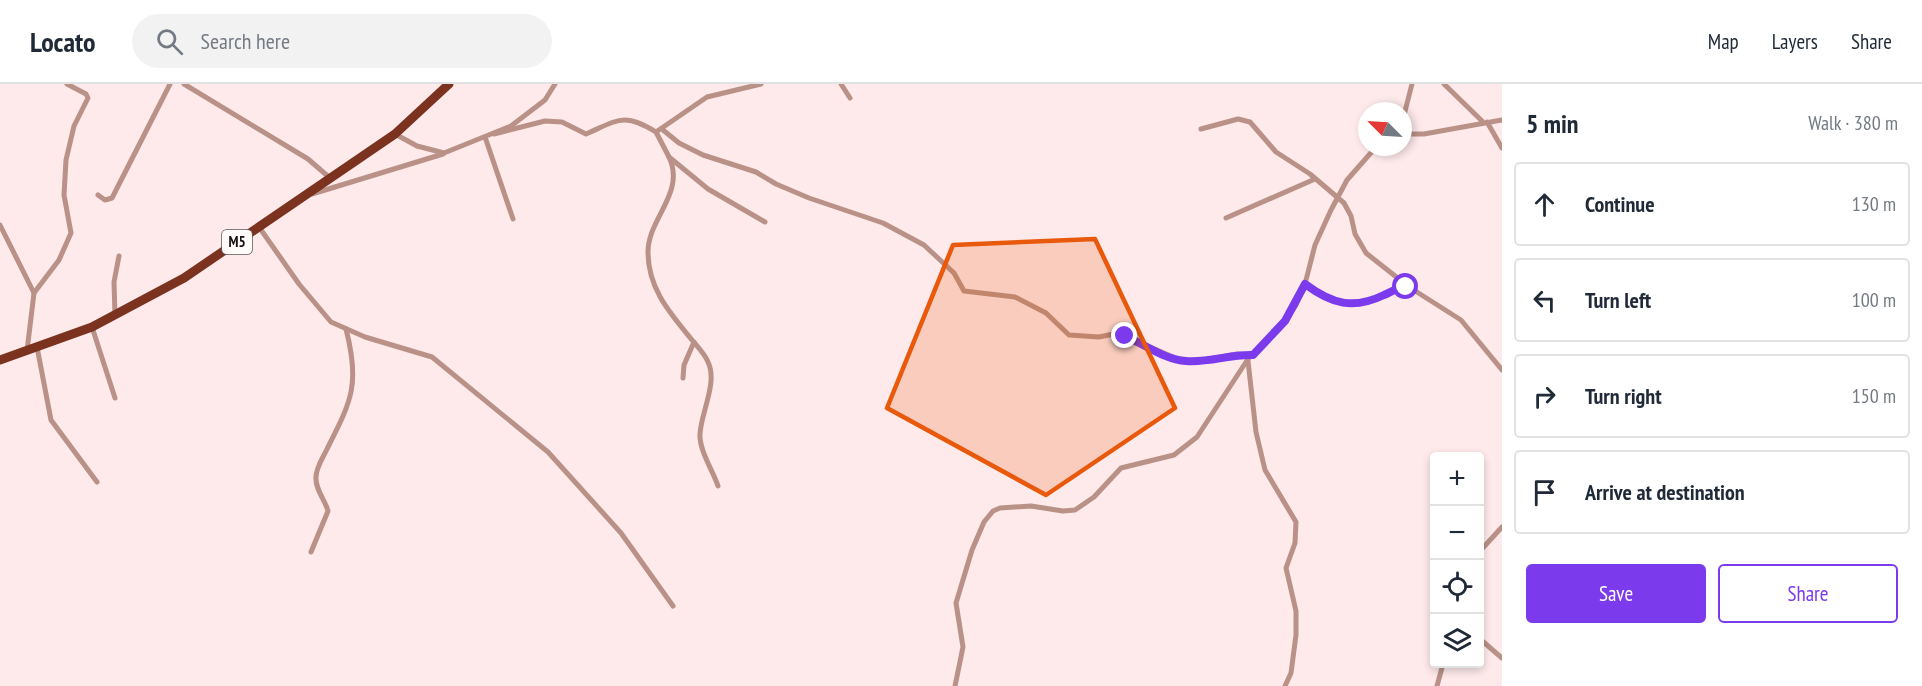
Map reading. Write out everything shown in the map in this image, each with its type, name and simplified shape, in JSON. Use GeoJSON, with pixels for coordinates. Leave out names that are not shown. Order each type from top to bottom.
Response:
{"type":"FeatureCollection","features":[{"type":"Feature","properties":{"kind":"highway","name":"M5"},"geometry":{"type":"LineString","coordinates":[[0,360],[92,327],[184,278],[395,134],[449,84]]}},
{"type":"Feature","properties":{"kind":"street"},"geometry":{"type":"LineString","coordinates":[[27,351],[34,293],[59,260],[71,233],[64,195],[66,160],[69,141],[88,98],[86,94],[67,84]]}},
{"type":"Feature","properties":{"kind":"street"},"geometry":{"type":"LineString","coordinates":[[98,195],[105,200],[112,198],[170,84]]}},
{"type":"Feature","properties":{"kind":"street"},"geometry":{"type":"LineString","coordinates":[[184,84],[308,159],[332,179]]}},
{"type":"Feature","properties":{"kind":"street"},"geometry":{"type":"LineString","coordinates":[[310,194],[444,153],[494,134],[511,126],[536,108],[555,84]]}},
{"type":"Feature","properties":{"kind":"street"},"geometry":{"type":"LineString","coordinates":[[659,131],[676,116],[707,97],[761,84]]}},
{"type":"Feature","properties":{"kind":"street"},"geometry":{"type":"LineString","coordinates":[[842,84],[850,98]]}},
{"type":"Feature","properties":{"kind":"street"},"geometry":{"type":"LineString","coordinates":[[1407,102],[1412,84]]}},
{"type":"Feature","properties":{"kind":"street"},"geometry":{"type":"LineString","coordinates":[[1444,84],[1484,122],[1502,148]]}},
{"type":"Feature","properties":{"kind":"street"},"geometry":{"type":"LineString","coordinates":[[494,134],[545,122],[562,122],[586,134],[611,121],[626,118],[641,122],[704,155],[756,172],[776,184],[809,198],[883,223],[936,255],[954,273],[964,291],[1021,299],[1046,313],[1069,334],[1099,337],[1118,333],[1168,356],[1187,361],[1237,354],[1251,357]]}},
{"type":"Feature","properties":{"kind":"street"},"geometry":{"type":"LineString","coordinates":[[1201,129],[1238,119],[1250,122],[1276,152],[1338,198],[1352,216],[1355,234],[1366,254],[1409,287],[1461,320],[1502,370]]}},
{"type":"Feature","properties":{"kind":"street"},"geometry":{"type":"LineString","coordinates":[[1412,134],[1425,134],[1502,120]]}},
{"type":"Feature","properties":{"kind":"street"},"geometry":{"type":"LineString","coordinates":[[659,131],[673,169],[672,189],[649,246],[650,269],[662,303],[708,362],[710,371],[700,435],[718,486]]}},
{"type":"Feature","properties":{"kind":"street"},"geometry":{"type":"LineString","coordinates":[[395,134],[417,146],[444,153]]}},
{"type":"Feature","properties":{"kind":"street"},"geometry":{"type":"LineString","coordinates":[[485,137],[513,219]]}},
{"type":"Feature","properties":{"kind":"street"},"geometry":{"type":"LineString","coordinates":[[956,686],[963,647],[956,603],[978,535],[993,511],[1017,506],[1063,511],[1075,510],[1094,497],[1121,468],[1161,459],[1184,449],[1207,423],[1251,357],[1285,321],[1305,284],[1316,245],[1338,198],[1358,164],[1366,156]]}},
{"type":"Feature","properties":{"kind":"street"},"geometry":{"type":"LineString","coordinates":[[669,157],[723,200],[765,222]]}},
{"type":"Feature","properties":{"kind":"street"},"geometry":{"type":"LineString","coordinates":[[1226,218],[1315,179]]}},
{"type":"Feature","properties":{"kind":"street"},"geometry":{"type":"LineString","coordinates":[[0,225],[34,293]]}},
{"type":"Feature","properties":{"kind":"street"},"geometry":{"type":"LineString","coordinates":[[260,227],[323,315],[346,329],[408,352],[432,357],[539,445],[568,472],[621,533],[673,606]]}},
{"type":"Feature","properties":{"kind":"street"},"geometry":{"type":"LineString","coordinates":[[115,316],[114,282],[119,256]]}},
{"type":"Feature","properties":{"kind":"street"},"geometry":{"type":"LineString","coordinates":[[1305,284],[1323,296],[1355,304],[1365,304],[1402,286],[1409,287]]}},
{"type":"Feature","properties":{"kind":"street"},"geometry":{"type":"LineString","coordinates":[[92,327],[115,398]]}},
{"type":"Feature","properties":{"kind":"street"},"geometry":{"type":"LineString","coordinates":[[310,552],[328,511],[317,486],[316,472],[353,391],[353,359],[346,329]]}},
{"type":"Feature","properties":{"kind":"street"},"geometry":{"type":"LineString","coordinates":[[683,378],[686,360],[694,342]]}},
{"type":"Feature","properties":{"kind":"street"},"geometry":{"type":"LineString","coordinates":[[37,347],[51,420],[97,482]]}},
{"type":"Feature","properties":{"kind":"street"},"geometry":{"type":"LineString","coordinates":[[1251,357],[1256,432],[1265,470],[1296,522],[1294,543],[1286,568],[1296,611],[1296,635],[1291,673],[1285,686]]}},
{"type":"Feature","properties":{"kind":"street"},"geometry":{"type":"LineString","coordinates":[[1484,546],[1502,527]]}},
{"type":"Feature","properties":{"kind":"street"},"geometry":{"type":"LineString","coordinates":[[1484,643],[1502,658]]}},
{"type":"Feature","properties":{"kind":"street"},"geometry":{"type":"LineString","coordinates":[[1437,686],[1442,668]]}},
{"type":"Feature","properties":{"kind":"highlighted area"},"geometry":{"type":"Polygon","coordinates":[[[1095,239],[1175,408],[1046,495],[887,408],[953,245],[1095,239]]]}},
{"type":"Feature","properties":{"kind":"route"},"geometry":{"type":"LineString","coordinates":[[1125,336],[1180,360],[1198,361],[1237,354],[1253,355],[1285,321],[1296,305],[1305,284],[1323,296],[1355,304],[1365,304],[1402,286],[1406,287]]}}]}
